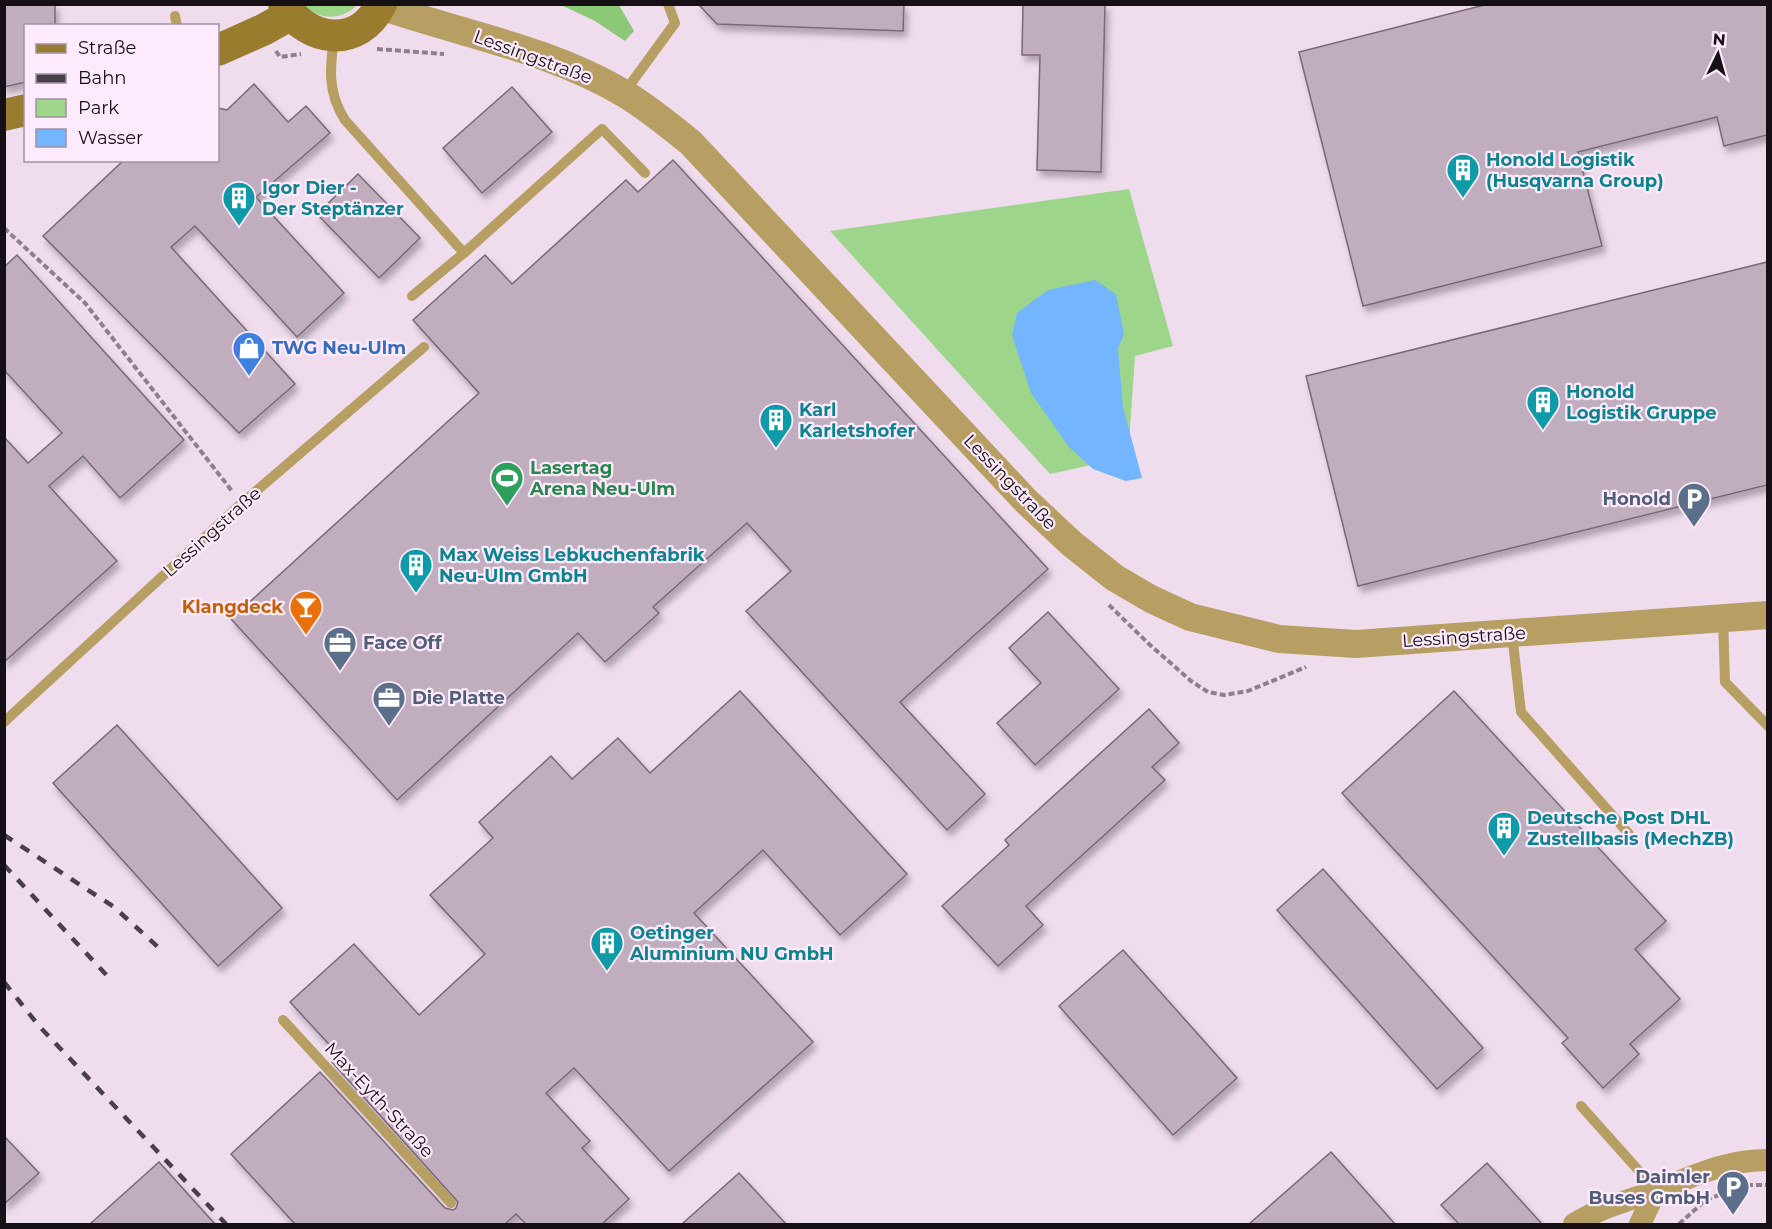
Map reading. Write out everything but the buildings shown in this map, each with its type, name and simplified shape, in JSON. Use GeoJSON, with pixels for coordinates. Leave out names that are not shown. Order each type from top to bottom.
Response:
{"type":"FeatureCollection","features":[{"type":"Feature","properties":{"kind":"main road","name":"Lessingstraße"},"geometry":{"type":"LineString","coordinates":[[334,36],[354,32],[369,22],[381,5]]}},
{"type":"Feature","properties":{"kind":"main road"},"geometry":{"type":"LineString","coordinates":[[219,50],[263,30],[287,10],[296,22],[316,34],[334,36]]}},
{"type":"Feature","properties":{"kind":"main road"},"geometry":{"type":"LineString","coordinates":[[4,115],[24,110]]}},
{"type":"Feature","properties":{"kind":"street","name":"Lessingstraße"},"geometry":{"type":"LineString","coordinates":[[381,5],[563,64],[623,93],[657,115],[691,142],[1026,501],[1072,544],[1115,578],[1151,599],[1190,616],[1278,639],[1356,644],[1767,615]]}},
{"type":"Feature","properties":{"kind":"street"},"geometry":{"type":"LineString","coordinates":[[1574,1224],[1592,1212],[1714,1167],[1748,1160],[1767,1160]]}},
{"type":"Feature","properties":{"kind":"street"},"geometry":{"type":"LineString","coordinates":[[1640,1224],[1656,1190]]}},
{"type":"Feature","properties":{"kind":"lane"},"geometry":{"type":"LineString","coordinates":[[623,93],[675,23],[668,4]]}},
{"type":"Feature","properties":{"kind":"lane"},"geometry":{"type":"LineString","coordinates":[[334,36],[330,83],[335,105],[345,120],[464,253]]}},
{"type":"Feature","properties":{"kind":"lane"},"geometry":{"type":"LineString","coordinates":[[412,296],[464,253],[602,129],[645,173]]}},
{"type":"Feature","properties":{"kind":"lane","name":"Lessingstraße"},"geometry":{"type":"LineString","coordinates":[[4,722],[241,504],[424,347]]}},
{"type":"Feature","properties":{"kind":"lane"},"geometry":{"type":"LineString","coordinates":[[1723,618],[1725,682],[1767,726]]}},
{"type":"Feature","properties":{"kind":"lane"},"geometry":{"type":"LineString","coordinates":[[1512,634],[1521,712],[1629,834]]}},
{"type":"Feature","properties":{"kind":"lane","name":"Max-Eyth-Straße"},"geometry":{"type":"LineString","coordinates":[[283,1020],[451,1203]]}},
{"type":"Feature","properties":{"kind":"lane"},"geometry":{"type":"LineString","coordinates":[[1581,1106],[1656,1190]]}},
{"type":"Feature","properties":{"kind":"path"},"geometry":{"type":"LineString","coordinates":[[397,49],[455,54]]}},
{"type":"Feature","properties":{"kind":"path"},"geometry":{"type":"LineString","coordinates":[[4,228],[85,303],[241,504]]}},
{"type":"Feature","properties":{"kind":"path"},"geometry":{"type":"LineString","coordinates":[[1108,605],[1191,681],[1208,692],[1224,695],[1248,692],[1308,667]]}},
{"type":"Feature","properties":{"kind":"path"},"geometry":{"type":"LineString","coordinates":[[1679,1224],[1706,1200],[1743,1186],[1767,1185]]}},
{"type":"Feature","properties":{"kind":"green space"},"geometry":{"type":"Polygon","coordinates":[[[303,5],[357,5],[344,14],[330,17],[316,14],[303,5]]]}},
{"type":"Feature","properties":{"kind":"green space"},"geometry":{"type":"Polygon","coordinates":[[[561,5],[619,5],[634,31],[625,41],[595,21],[561,5]]]}},
{"type":"Feature","properties":{"kind":"green space"},"geometry":{"type":"Polygon","coordinates":[[[1129,189],[1173,346],[1135,356],[1128,457],[1050,474],[830,231],[1129,189]]]}},
{"type":"Feature","properties":{"kind":"water"},"geometry":{"type":"Polygon","coordinates":[[[1095,280],[1116,294],[1124,334],[1118,349],[1123,407],[1142,478],[1126,481],[1093,469],[1068,446],[1031,393],[1012,335],[1017,313],[1048,290],[1095,280]]]}},
{"type":"Feature","properties":{"kind":"railway"},"geometry":{"type":"LineString","coordinates":[[4,835],[114,907],[159,948]]}},
{"type":"Feature","properties":{"kind":"railway"},"geometry":{"type":"LineString","coordinates":[[4,865],[112,981]]}},
{"type":"Feature","properties":{"kind":"railway"},"geometry":{"type":"LineString","coordinates":[[4,982],[39,1026],[226,1224]]}},
{"type":"Feature","properties":{"kind":"place","name":"Honold Logistik (Husqvarna Group)"},"geometry":{"type":"Point","coordinates":[1463,199]}},
{"type":"Feature","properties":{"kind":"place","name":"Igor Dier - Der Steptänzer"},"geometry":{"type":"Point","coordinates":[239,227]}},
{"type":"Feature","properties":{"kind":"place","name":"TWG Neu-Ulm"},"geometry":{"type":"Point","coordinates":[249,377]}},
{"type":"Feature","properties":{"kind":"place","name":"Honold Logistik Gruppe"},"geometry":{"type":"Point","coordinates":[1543,431]}},
{"type":"Feature","properties":{"kind":"place","name":"Karl Karletshofer"},"geometry":{"type":"Point","coordinates":[776,449]}},
{"type":"Feature","properties":{"kind":"place","name":"Lasertag Arena Neu-Ulm"},"geometry":{"type":"Point","coordinates":[507,507]}},
{"type":"Feature","properties":{"kind":"place","name":"Honold"},"geometry":{"type":"Point","coordinates":[1694,528]}},
{"type":"Feature","properties":{"kind":"place","name":"Max Weiss Lebkuchenfabrik Neu-Ulm GmbH"},"geometry":{"type":"Point","coordinates":[416,594]}},
{"type":"Feature","properties":{"kind":"place","name":"Klangdeck"},"geometry":{"type":"Point","coordinates":[306,636]}},
{"type":"Feature","properties":{"kind":"place","name":"Face Off"},"geometry":{"type":"Point","coordinates":[340,672]}},
{"type":"Feature","properties":{"kind":"place","name":"Die Platte"},"geometry":{"type":"Point","coordinates":[389,727]}},
{"type":"Feature","properties":{"kind":"place","name":"Deutsche Post DHL Zustellbasis (MechZB)"},"geometry":{"type":"Point","coordinates":[1504,857]}},
{"type":"Feature","properties":{"kind":"place","name":"Oetinger Aluminium NU GmbH"},"geometry":{"type":"Point","coordinates":[607,972]}},
{"type":"Feature","properties":{"kind":"place","name":"Daimler Buses GmbH"},"geometry":{"type":"Point","coordinates":[1733,1216]}}]}
